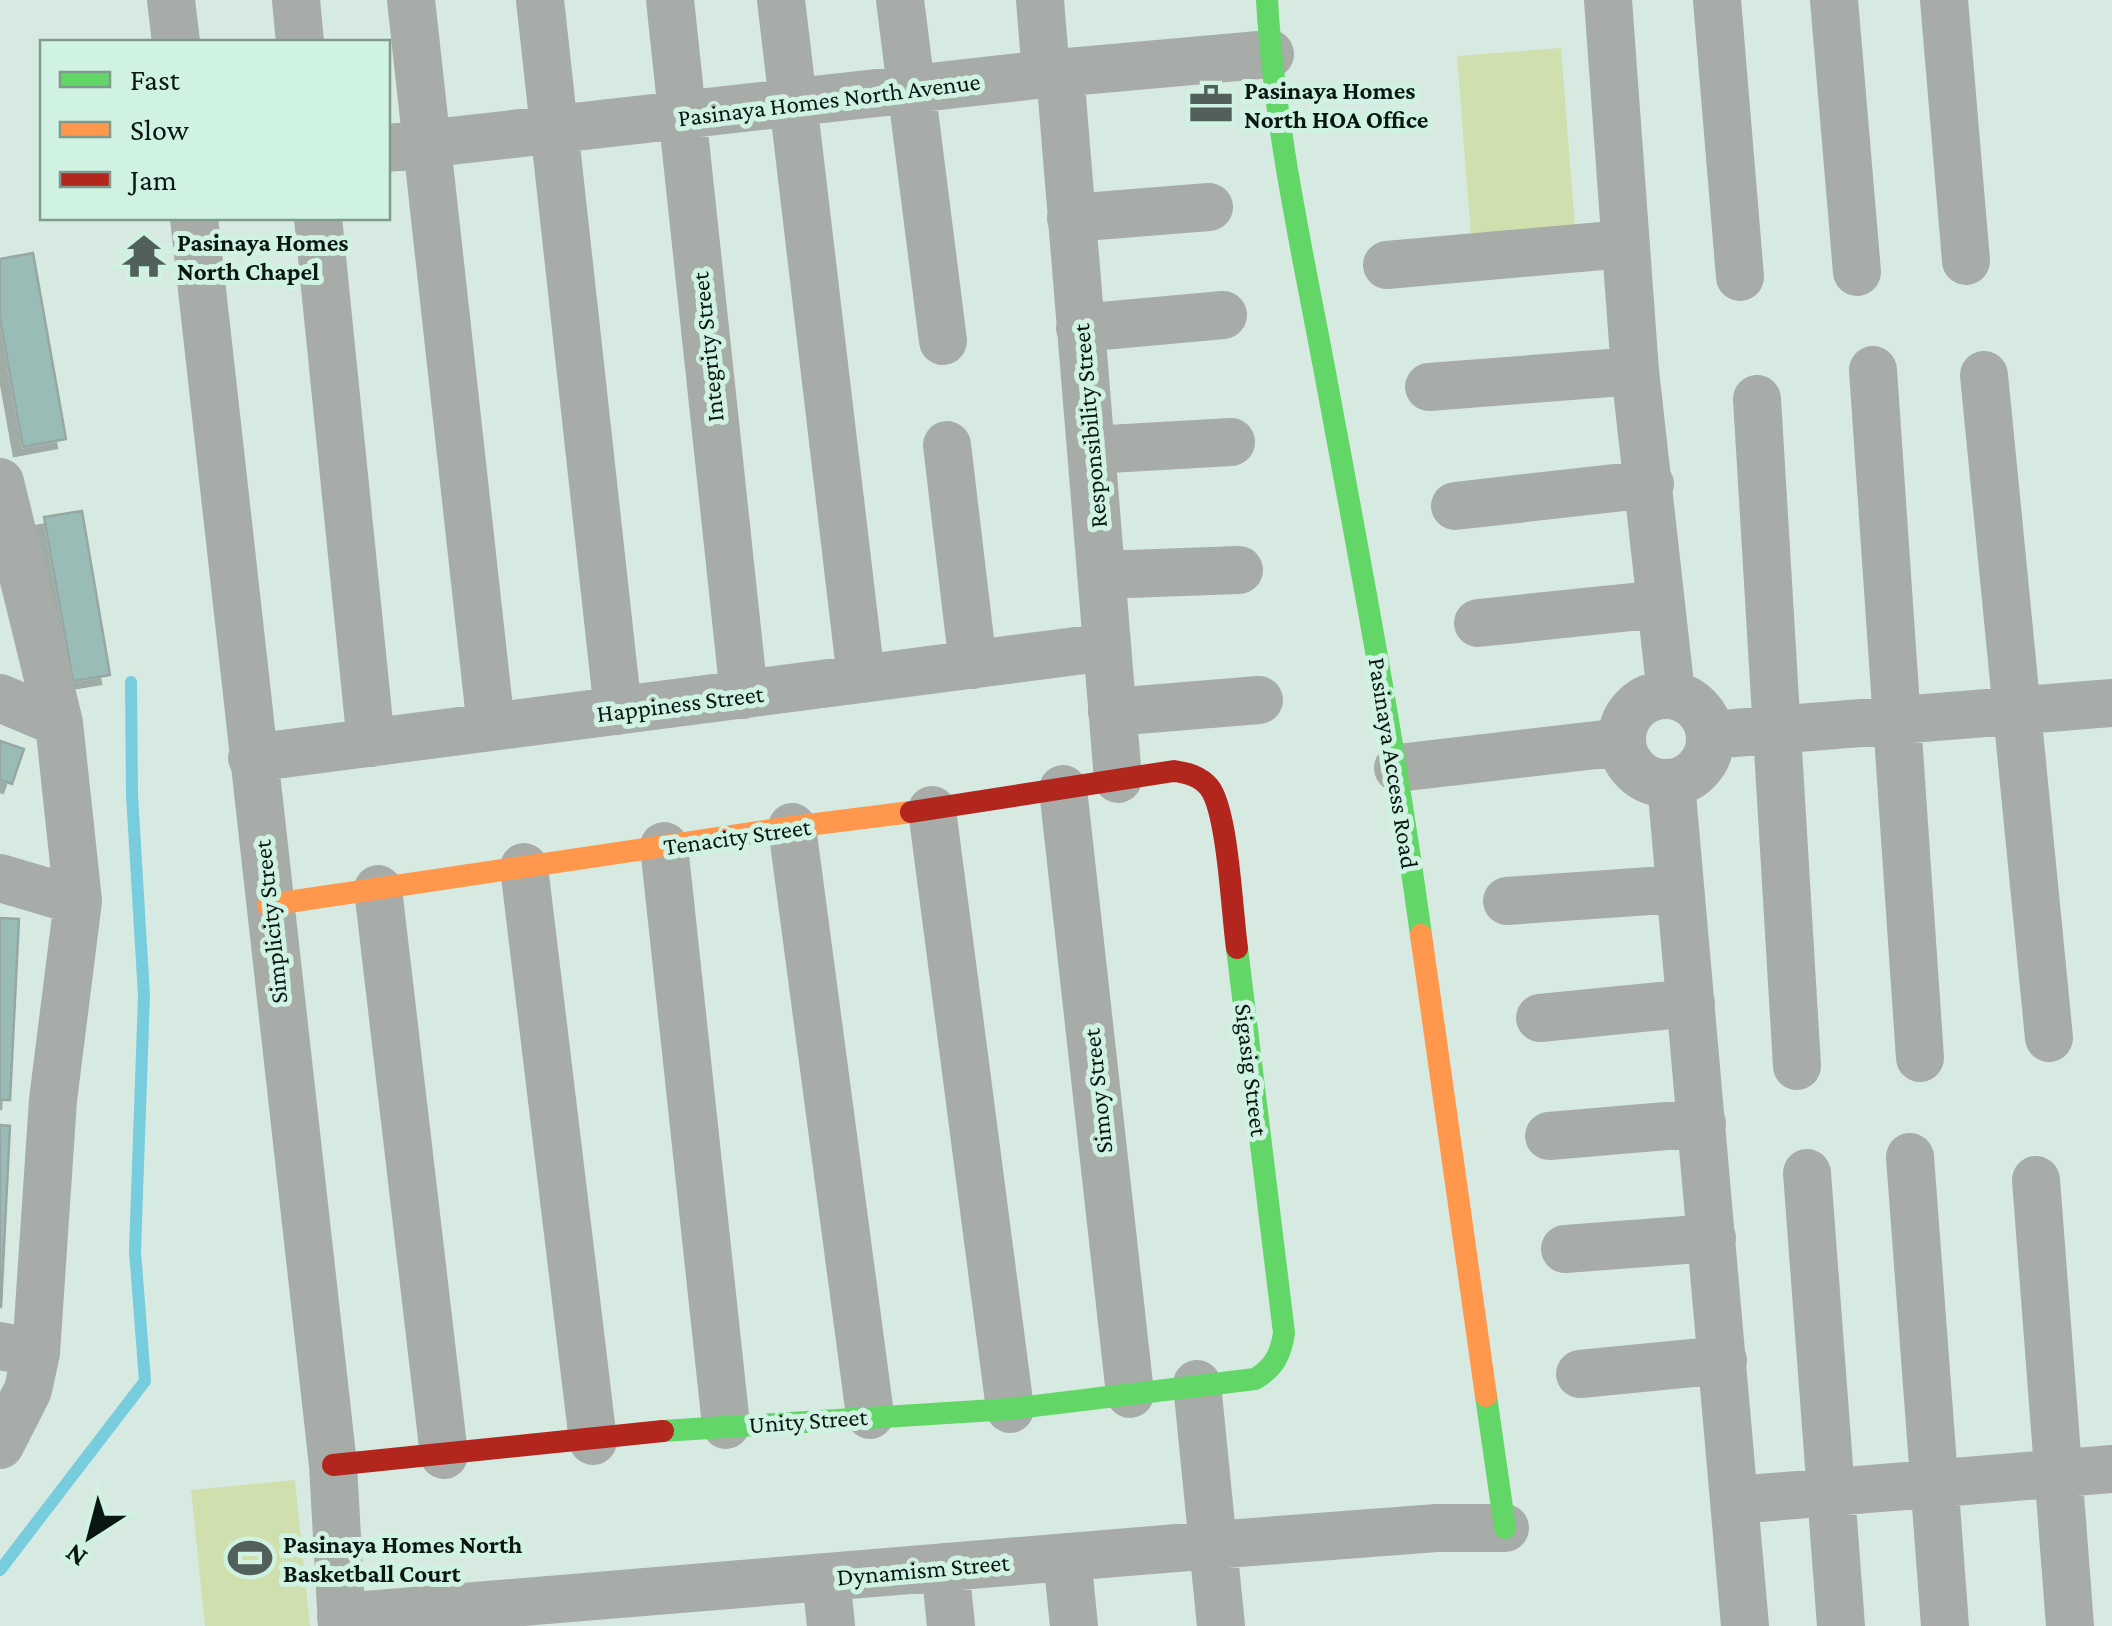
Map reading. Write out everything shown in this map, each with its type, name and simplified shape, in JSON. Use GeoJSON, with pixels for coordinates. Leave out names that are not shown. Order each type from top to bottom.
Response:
{"type":"FeatureCollection","features":[{"type":"Feature","properties":{"kind":"street"},"geometry":{"type":"LineString","coordinates":[[171,0],[176,40]]}},
{"type":"Feature","properties":{"kind":"street"},"geometry":{"type":"LineString","coordinates":[[296,0],[300,40]]}},
{"type":"Feature","properties":{"kind":"street"},"geometry":{"type":"LineString","coordinates":[[411,0],[407,146],[491,727]]}},
{"type":"Feature","properties":{"kind":"street"},"geometry":{"type":"LineString","coordinates":[[540,0],[618,711]]}},
{"type":"Feature","properties":{"kind":"street","name":"Integrity Street"},"geometry":{"type":"LineString","coordinates":[[670,0],[744,694]]}},
{"type":"Feature","properties":{"kind":"street"},"geometry":{"type":"LineString","coordinates":[[781,0],[861,678]]}},
{"type":"Feature","properties":{"kind":"street"},"geometry":{"type":"LineString","coordinates":[[900,0],[943,341]]}},
{"type":"Feature","properties":{"kind":"street","name":"Responsibility Street"},"geometry":{"type":"LineString","coordinates":[[1040,0],[1071,218],[1118,779]]}},
{"type":"Feature","properties":{"kind":"street","name":"Pasinaya Access Road"},"geometry":{"type":"LineString","coordinates":[[1267,0],[1270,54],[1306,278],[1398,768],[1505,1528]]}},
{"type":"Feature","properties":{"kind":"street"},"geometry":{"type":"LineString","coordinates":[[1608,0],[1635,371],[1671,694]]}},
{"type":"Feature","properties":{"kind":"street"},"geometry":{"type":"LineString","coordinates":[[1717,0],[1740,278]]}},
{"type":"Feature","properties":{"kind":"street"},"geometry":{"type":"LineString","coordinates":[[1834,0],[1856,272]]}},
{"type":"Feature","properties":{"kind":"street"},"geometry":{"type":"LineString","coordinates":[[1944,0],[1966,261]]}},
{"type":"Feature","properties":{"kind":"street","name":"Pasinaya Homes North Avenue"},"geometry":{"type":"LineString","coordinates":[[407,146],[1053,73],[1270,54]]}},
{"type":"Feature","properties":{"kind":"street"},"geometry":{"type":"LineString","coordinates":[[1071,218],[1209,208]]}},
{"type":"Feature","properties":{"kind":"street","name":"Simplicity Street"},"geometry":{"type":"LineString","coordinates":[[194,220],[333,1465],[342,1621]]}},
{"type":"Feature","properties":{"kind":"street"},"geometry":{"type":"LineString","coordinates":[[318,220],[371,743]]}},
{"type":"Feature","properties":{"kind":"street"},"geometry":{"type":"LineString","coordinates":[[1387,266],[1624,244]]}},
{"type":"Feature","properties":{"kind":"street"},"geometry":{"type":"LineString","coordinates":[[1080,328],[1223,315]]}},
{"type":"Feature","properties":{"kind":"street"},"geometry":{"type":"LineString","coordinates":[[1873,370],[1920,1058]]}},
{"type":"Feature","properties":{"kind":"street"},"geometry":{"type":"LineString","coordinates":[[1429,387],[1635,371]]}},
{"type":"Feature","properties":{"kind":"street"},"geometry":{"type":"LineString","coordinates":[[1984,376],[2049,1038]]}},
{"type":"Feature","properties":{"kind":"street"},"geometry":{"type":"LineString","coordinates":[[1757,400],[1797,1066]]}},
{"type":"Feature","properties":{"kind":"street"},"geometry":{"type":"LineString","coordinates":[[1091,450],[1230,442]]}},
{"type":"Feature","properties":{"kind":"street"},"geometry":{"type":"LineString","coordinates":[[947,445],[972,665]]}},
{"type":"Feature","properties":{"kind":"street"},"geometry":{"type":"LineString","coordinates":[[0,482],[59,723],[78,900],[18,1350],[28,1390],[0,1445]]}},
{"type":"Feature","properties":{"kind":"street"},"geometry":{"type":"LineString","coordinates":[[1455,506],[1650,484]]}},
{"type":"Feature","properties":{"kind":"street"},"geometry":{"type":"LineString","coordinates":[[1101,576],[1238,570]]}},
{"type":"Feature","properties":{"kind":"street"},"geometry":{"type":"LineString","coordinates":[[1478,623],[1661,604]]}},
{"type":"Feature","properties":{"kind":"street","name":"Happiness Street"},"geometry":{"type":"LineString","coordinates":[[252,758],[1107,647]]}},
{"type":"Feature","properties":{"kind":"street"},"geometry":{"type":"LineString","coordinates":[[1671,694],[1695,706],[1710,734],[1705,761],[1685,780],[1672,784],[1657,783],[1632,769],[1622,742],[1623,728],[1638,705],[1671,694]]}},
{"type":"Feature","properties":{"kind":"street"},"geometry":{"type":"LineString","coordinates":[[0,698],[59,723]]}},
{"type":"Feature","properties":{"kind":"street"},"geometry":{"type":"LineString","coordinates":[[1112,712],[1259,700]]}},
{"type":"Feature","properties":{"kind":"street"},"geometry":{"type":"LineString","coordinates":[[1710,734],[2112,703]]}},
{"type":"Feature","properties":{"kind":"street"},"geometry":{"type":"LineString","coordinates":[[1398,768],[1622,742]]}},
{"type":"Feature","properties":{"kind":"street","name":"Tenacity Street"},"geometry":{"type":"LineString","coordinates":[[268,905],[932,810],[1174,770],[1205,780]]}},
{"type":"Feature","properties":{"kind":"street","name":"Sigasig Street"},"geometry":{"type":"LineString","coordinates":[[1205,780],[1216,797],[1284,1334],[1277,1362]]}},
{"type":"Feature","properties":{"kind":"street"},"geometry":{"type":"LineString","coordinates":[[1672,784],[1746,1626]]}},
{"type":"Feature","properties":{"kind":"street","name":"Simoy Street"},"geometry":{"type":"LineString","coordinates":[[1063,788],[1130,1394]]}},
{"type":"Feature","properties":{"kind":"street"},"geometry":{"type":"LineString","coordinates":[[932,810],[1010,1409]]}},
{"type":"Feature","properties":{"kind":"street"},"geometry":{"type":"LineString","coordinates":[[792,827],[870,1415]]}},
{"type":"Feature","properties":{"kind":"street"},"geometry":{"type":"LineString","coordinates":[[664,846],[726,1425]]}},
{"type":"Feature","properties":{"kind":"street"},"geometry":{"type":"LineString","coordinates":[[524,867],[592,1441]]}},
{"type":"Feature","properties":{"kind":"street"},"geometry":{"type":"LineString","coordinates":[[0,878],[78,900]]}},
{"type":"Feature","properties":{"kind":"street"},"geometry":{"type":"LineString","coordinates":[[378,888],[444,1455]]}},
{"type":"Feature","properties":{"kind":"street"},"geometry":{"type":"LineString","coordinates":[[1507,900],[1679,889]]}},
{"type":"Feature","properties":{"kind":"street"},"geometry":{"type":"LineString","coordinates":[[1540,1018],[1691,1003]]}},
{"type":"Feature","properties":{"kind":"street"},"geometry":{"type":"LineString","coordinates":[[1549,1136],[1702,1123]]}},
{"type":"Feature","properties":{"kind":"street"},"geometry":{"type":"LineString","coordinates":[[1910,1157],[1946,1626]]}},
{"type":"Feature","properties":{"kind":"street"},"geometry":{"type":"LineString","coordinates":[[1806,1174],[1841,1626]]}},
{"type":"Feature","properties":{"kind":"street"},"geometry":{"type":"LineString","coordinates":[[2036,1180],[2070,1626]]}},
{"type":"Feature","properties":{"kind":"street"},"geometry":{"type":"LineString","coordinates":[[1566,1249],[1712,1238]]}},
{"type":"Feature","properties":{"kind":"street"},"geometry":{"type":"LineString","coordinates":[[1580,1374],[1723,1360]]}},
{"type":"Feature","properties":{"kind":"street","name":"Unity Street"},"geometry":{"type":"LineString","coordinates":[[333,1465],[726,1425],[1010,1409],[1254,1379],[1277,1362]]}},
{"type":"Feature","properties":{"kind":"street"},"geometry":{"type":"LineString","coordinates":[[1197,1384],[1221,1626]]}},
{"type":"Feature","properties":{"kind":"street"},"geometry":{"type":"LineString","coordinates":[[1735,1500],[2112,1469]]}},
{"type":"Feature","properties":{"kind":"street","name":"Dynamism Street"},"geometry":{"type":"LineString","coordinates":[[342,1621],[694,1607],[826,1577],[1437,1528],[1505,1528]]}},
{"type":"Feature","properties":{"kind":"street"},"geometry":{"type":"LineString","coordinates":[[1068,1557],[1074,1626]]}},
{"type":"Feature","properties":{"kind":"street"},"geometry":{"type":"LineString","coordinates":[[945,1567],[951,1626]]}},
{"type":"Feature","properties":{"kind":"street"},"geometry":{"type":"LineString","coordinates":[[826,1577],[831,1626]]}},
{"type":"Feature","properties":{"kind":"green space"},"geometry":{"type":"Polygon","coordinates":[[[1561,48],[1575,227],[1471,235],[1457,56],[1561,48]]]}},
{"type":"Feature","properties":{"kind":"green space","name":"Pasinaya Homes North Basketball Court"},"geometry":{"type":"Polygon","coordinates":[[[295,1480],[310,1626],[205,1626],[191,1490],[295,1480]]]}},
{"type":"Feature","properties":{"kind":"building"},"geometry":{"type":"Polygon","coordinates":[[[33,253],[66,439],[23,447],[0,319],[0,259],[33,253]]]}},
{"type":"Feature","properties":{"kind":"building"},"geometry":{"type":"Polygon","coordinates":[[[82,511],[110,675],[73,681],[44,517],[82,511]]]}},
{"type":"Feature","properties":{"kind":"building"},"geometry":{"type":"Polygon","coordinates":[[[0,741],[24,749],[12,784],[0,780],[0,741]]]}},
{"type":"Feature","properties":{"kind":"building"},"geometry":{"type":"Polygon","coordinates":[[[0,918],[19,919],[10,1100],[0,1100],[0,918]]]}},
{"type":"Feature","properties":{"kind":"building"},"geometry":{"type":"Polygon","coordinates":[[[0,1125],[10,1126],[1,1307],[0,1307],[0,1125]]]}},
{"type":"Feature","properties":{"kind":"waterway"},"geometry":{"type":"LineString","coordinates":[[0,1570],[145,1381],[135,1251],[144,996],[132,795],[131,682]]}},
{"type":"Feature","properties":{"kind":"traffic: fast"},"geometry":{"type":"LineString","coordinates":[[1267,0],[1290,184],[1376,650],[1421,935]]}},
{"type":"Feature","properties":{"kind":"traffic: fast"},"geometry":{"type":"LineString","coordinates":[[663,1431],[1010,1409],[1255,1379],[1267,1370],[1279,1354],[1284,1333],[1237,948]]}},
{"type":"Feature","properties":{"kind":"traffic: fast"},"geometry":{"type":"LineString","coordinates":[[1486,1396],[1505,1528]]}},
{"type":"Feature","properties":{"kind":"traffic: slow"},"geometry":{"type":"LineString","coordinates":[[268,905],[911,812]]}},
{"type":"Feature","properties":{"kind":"traffic: slow"},"geometry":{"type":"LineString","coordinates":[[1421,935],[1486,1396]]}},
{"type":"Feature","properties":{"kind":"traffic: jam"},"geometry":{"type":"LineString","coordinates":[[911,812],[1174,771],[1193,776],[1209,787],[1221,817],[1237,948]]}},
{"type":"Feature","properties":{"kind":"traffic: jam"},"geometry":{"type":"LineString","coordinates":[[333,1465],[663,1431]]}},
{"type":"Feature","properties":{"kind":"place","name":"Pasinaya Homes North HOA Office"},"geometry":{"type":"Point","coordinates":[1211,104]}},
{"type":"Feature","properties":{"kind":"place","name":"Pasinaya Homes North Chapel"},"geometry":{"type":"Point","coordinates":[144,256]}},
{"type":"Feature","properties":{"kind":"place","name":"Pasinaya Homes North Basketball Court"},"geometry":{"type":"Point","coordinates":[250,1558]}}]}
